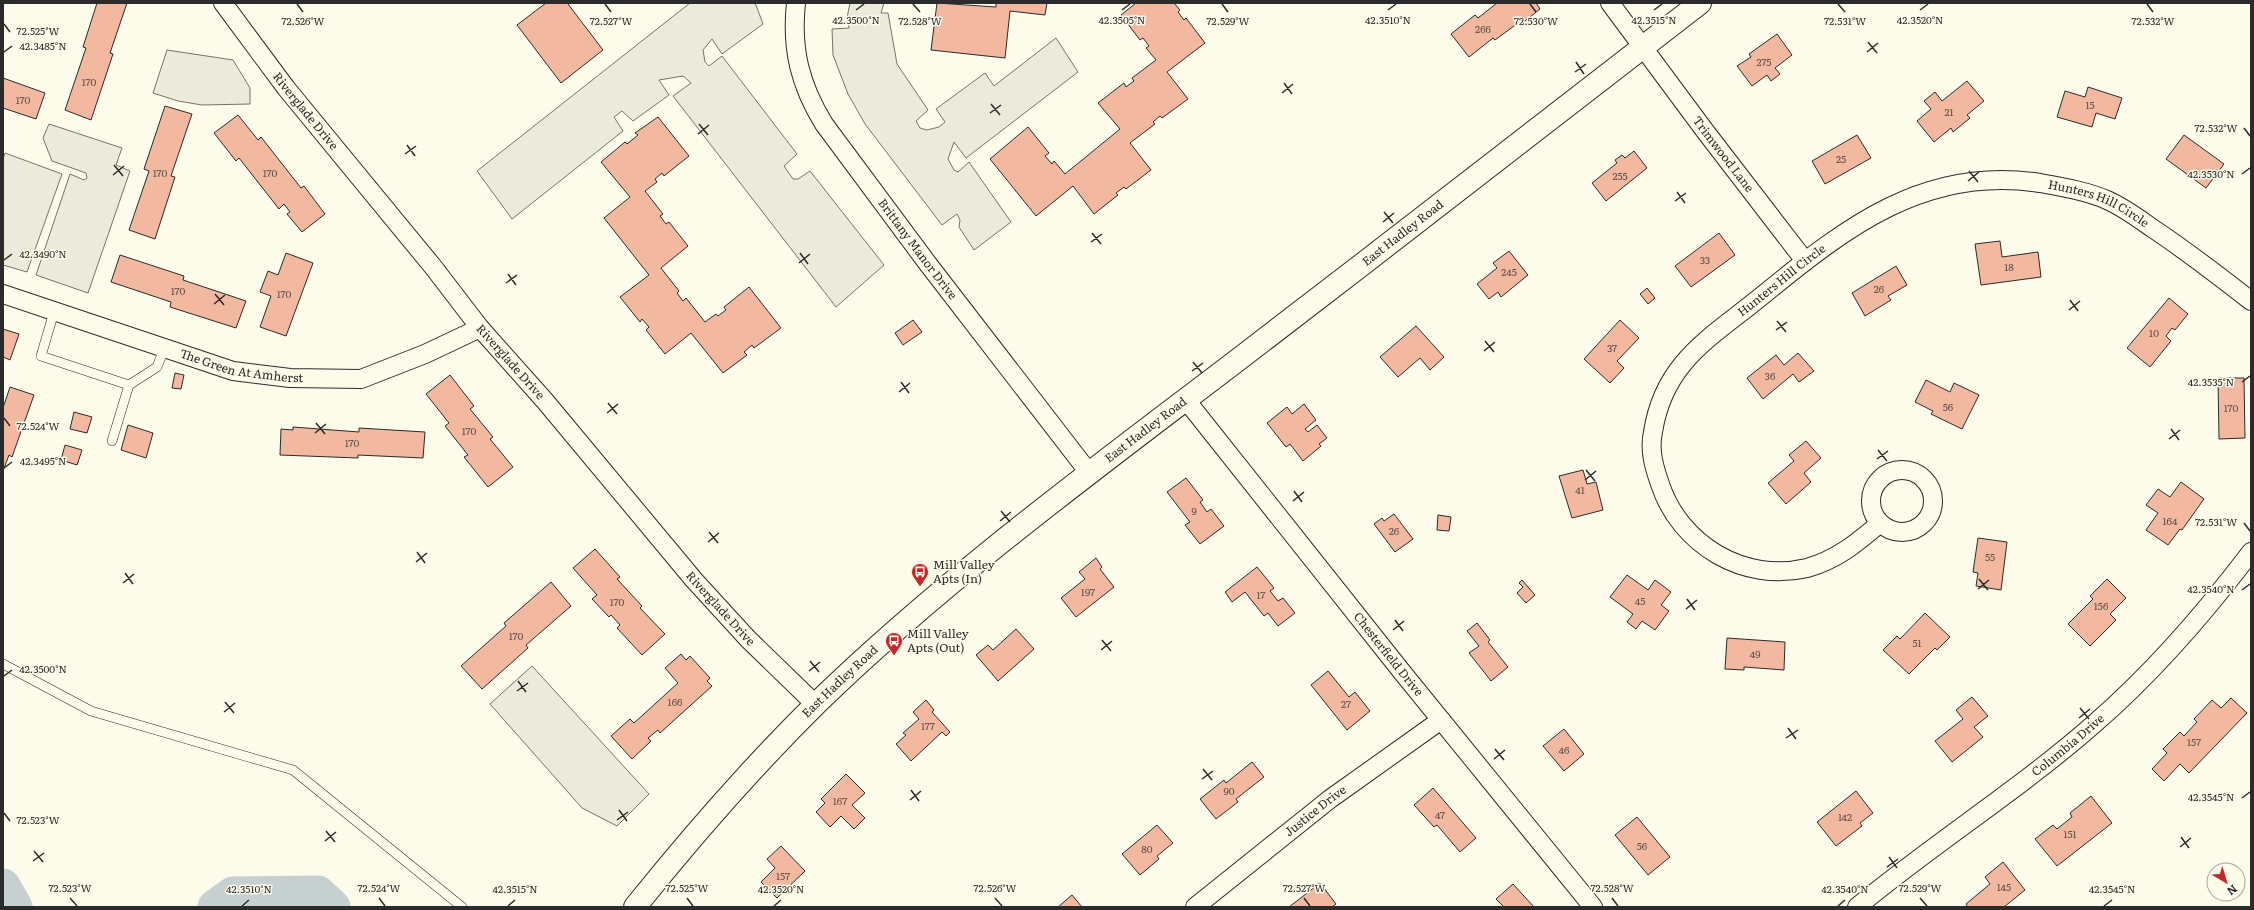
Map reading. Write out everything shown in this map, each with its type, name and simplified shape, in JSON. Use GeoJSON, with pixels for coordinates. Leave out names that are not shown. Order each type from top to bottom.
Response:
{"type":"FeatureCollection","features":[{"type":"Feature","properties":{"kind":"street","name":"Riverglade Drive"},"geometry":{"type":"LineString","coordinates":[[223,3],[291,93],[429,262],[480,328],[545,401],[694,580],[748,639],[816,705]]}},
{"type":"Feature","properties":{"kind":"street","name":"Brittany Manor Drive"},"geometry":{"type":"LineString","coordinates":[[796,3],[795,40],[800,73],[808,96],[824,124],[928,264],[1090,474]]}},
{"type":"Feature","properties":{"kind":"street","name":"Trimwood Lane"},"geometry":{"type":"LineString","coordinates":[[1610,3],[1805,261]]}},
{"type":"Feature","properties":{"kind":"street","name":"East Hadley Road"},"geometry":{"type":"LineString","coordinates":[[635,907],[714,813],[816,705],[928,602],[1090,474],[1700,3]]}},
{"type":"Feature","properties":{"kind":"street","name":"Hunters Hill Circle"},"geometry":{"type":"LineString","coordinates":[[1880,524],[1851,548],[1822,563],[1788,571],[1756,570],[1729,561],[1716,554],[1692,535],[1674,515],[1657,476],[1652,457],[1652,434],[1662,398],[1679,366],[1691,353],[1805,261],[1869,219],[1917,194],[1936,188],[1967,182],[2007,180],[2031,182],[2090,194],[2118,206],[2169,239],[2251,301]]}},
{"type":"Feature","properties":{"kind":"street","name":"The Green At Amherst"},"geometry":{"type":"LineString","coordinates":[[3,294],[233,371],[290,378],[361,379],[425,354],[480,328]]}},
{"type":"Feature","properties":{"kind":"street","name":"Chesterfield Drive"},"geometry":{"type":"LineString","coordinates":[[1186,400],[1441,720],[1593,907]]}},
{"type":"Feature","properties":{"kind":"street","name":"Columbia Drive"},"geometry":{"type":"LineString","coordinates":[[1857,907],[2053,757],[2101,718],[2191,628],[2251,552]]}},
{"type":"Feature","properties":{"kind":"street","name":"Justice Drive"},"geometry":{"type":"LineString","coordinates":[[1195,907],[1330,799],[1441,720]]}},
{"type":"Feature","properties":{"kind":"lane"},"geometry":{"type":"LineString","coordinates":[[54,312],[41,356],[129,385]]}},
{"type":"Feature","properties":{"kind":"lane"},"geometry":{"type":"LineString","coordinates":[[112,441],[129,385],[157,367],[164,349]]}},
{"type":"Feature","properties":{"kind":"lane"},"geometry":{"type":"LineString","coordinates":[[3,664],[91,711],[293,770],[462,907]]}},
{"type":"Feature","properties":{"kind":"shaded area"},"geometry":{"type":"Polygon","coordinates":[[[690,3],[753,3],[756,5],[763,24],[722,54],[712,39],[703,50],[705,62],[709,66],[722,56],[797,154],[784,166],[793,179],[798,179],[810,171],[884,265],[836,307],[673,96],[691,83],[683,76],[659,80],[669,95],[633,121],[622,111],[614,117],[623,131],[512,219],[477,171],[690,3]]]}},
{"type":"Feature","properties":{"kind":"shaded area"},"geometry":{"type":"Polygon","coordinates":[[[850,3],[884,3],[881,13],[888,13],[897,64],[928,110],[916,121],[920,128],[927,130],[939,127],[945,122],[936,109],[985,73],[994,86],[1056,38],[1078,72],[966,158],[954,142],[948,159],[954,170],[958,172],[969,162],[1011,222],[974,250],[959,227],[960,220],[957,214],[942,225],[865,124],[848,94],[833,55],[832,29],[849,28],[847,18],[850,3]]]}},
{"type":"Feature","properties":{"kind":"shaded area"},"geometry":{"type":"Polygon","coordinates":[[[167,50],[233,60],[250,88],[250,104],[202,105],[178,101],[153,93],[167,50]]]}},
{"type":"Feature","properties":{"kind":"shaded area"},"geometry":{"type":"Polygon","coordinates":[[[49,124],[122,148],[116,165],[130,171],[88,293],[36,275],[70,174],[84,180],[87,178],[86,173],[52,161],[43,138],[49,124]]]}},
{"type":"Feature","properties":{"kind":"shaded area"},"geometry":{"type":"Polygon","coordinates":[[[5,153],[62,174],[27,272],[3,265],[3,159],[5,153]]]}},
{"type":"Feature","properties":{"kind":"shaded area"},"geometry":{"type":"Polygon","coordinates":[[[532,666],[649,794],[617,826],[582,808],[490,704],[532,666]]]}},
{"type":"Feature","properties":{"kind":"building"},"geometry":{"type":"Polygon","coordinates":[[[97,3],[127,3],[110,53],[113,54],[91,120],[65,110],[86,48],[83,47],[97,3]]]}},
{"type":"Feature","properties":{"kind":"building"},"geometry":{"type":"Polygon","coordinates":[[[546,3],[570,3],[568,4],[603,50],[561,83],[517,25],[546,3]]]}},
{"type":"Feature","properties":{"kind":"building"},"geometry":{"type":"Polygon","coordinates":[[[937,3],[996,7],[996,3],[1047,3],[1045,15],[1010,11],[1005,58],[931,50],[937,3]]]}},
{"type":"Feature","properties":{"kind":"building"},"geometry":{"type":"Polygon","coordinates":[[[1136,3],[1174,3],[1180,10],[1178,12],[1184,20],[1186,18],[1205,43],[1167,72],[1188,99],[1162,118],[1160,116],[1153,122],[1155,124],[1130,143],[1151,170],[1126,189],[1124,187],[1116,193],[1118,195],[1094,214],[1073,186],[1036,216],[990,159],[1028,127],[1049,153],[1045,156],[1052,164],[1054,161],[1065,174],[1120,129],[1098,103],[1124,83],[1126,87],[1134,81],[1132,78],[1156,60],[1146,48],[1149,46],[1143,38],[1140,40],[1121,15],[1136,3]]]}},
{"type":"Feature","properties":{"kind":"building"},"geometry":{"type":"Polygon","coordinates":[[[1497,3],[1536,3],[1540,9],[1520,25],[1518,23],[1495,40],[1493,38],[1469,57],[1451,34],[1475,15],[1478,18],[1497,3]]]}},
{"type":"Feature","properties":{"kind":"building"},"geometry":{"type":"Polygon","coordinates":[[[1777,34],[1792,55],[1775,68],[1780,74],[1771,81],[1767,75],[1752,86],[1737,66],[1751,57],[1749,54],[1777,34]]]}},
{"type":"Feature","properties":{"kind":"building"},"geometry":{"type":"Polygon","coordinates":[[[3,78],[45,93],[36,119],[3,108],[3,78]]]}},
{"type":"Feature","properties":{"kind":"building"},"geometry":{"type":"Polygon","coordinates":[[[1967,81],[1984,101],[1967,115],[1970,118],[1953,132],[1951,128],[1934,142],[1917,121],[1931,109],[1924,101],[1935,92],[1942,101],[1967,81]]]}},
{"type":"Feature","properties":{"kind":"building"},"geometry":{"type":"Polygon","coordinates":[[[2088,87],[2122,98],[2115,119],[2096,113],[2092,127],[2057,117],[2065,91],[2085,97],[2088,87]]]}},
{"type":"Feature","properties":{"kind":"building"},"geometry":{"type":"Polygon","coordinates":[[[165,106],[192,114],[171,176],[175,177],[155,239],[129,230],[149,171],[144,169],[165,106]]]}},
{"type":"Feature","properties":{"kind":"building"},"geometry":{"type":"Polygon","coordinates":[[[238,115],[258,140],[261,137],[301,188],[304,186],[325,214],[302,232],[287,214],[290,212],[284,204],[279,209],[239,158],[236,161],[214,133],[238,115]]]}},
{"type":"Feature","properties":{"kind":"building"},"geometry":{"type":"Polygon","coordinates":[[[658,117],[689,156],[664,176],[662,173],[655,179],[657,182],[645,191],[663,214],[660,216],[666,224],[669,222],[688,246],[661,268],[679,291],[677,293],[683,301],[686,298],[705,322],[716,314],[718,316],[726,310],[724,307],[749,287],[781,328],[754,348],[752,345],[744,352],[747,355],[723,373],[691,333],[665,354],[646,330],[649,327],[642,319],[640,322],[620,297],[649,275],[604,218],[630,197],[601,162],[625,142],[627,144],[638,135],[635,133],[658,117]]]}},
{"type":"Feature","properties":{"kind":"building"},"geometry":{"type":"Polygon","coordinates":[[[1857,135],[1871,158],[1825,184],[1812,161],[1857,135]]]}},
{"type":"Feature","properties":{"kind":"building"},"geometry":{"type":"Polygon","coordinates":[[[2184,135],[2224,164],[2206,188],[2166,159],[2184,135]]]}},
{"type":"Feature","properties":{"kind":"building"},"geometry":{"type":"Polygon","coordinates":[[[1634,151],[1647,168],[1606,201],[1592,183],[1617,163],[1615,160],[1622,155],[1625,158],[1634,151]]]}},
{"type":"Feature","properties":{"kind":"building"},"geometry":{"type":"Polygon","coordinates":[[[1719,233],[1735,255],[1691,287],[1675,266],[1719,233]]]}},
{"type":"Feature","properties":{"kind":"building"},"geometry":{"type":"Polygon","coordinates":[[[2000,241],[2002,257],[2038,252],[2041,277],[1981,285],[1975,244],[2000,241]]]}},
{"type":"Feature","properties":{"kind":"building"},"geometry":{"type":"Polygon","coordinates":[[[1509,251],[1528,275],[1501,297],[1498,292],[1489,299],[1477,284],[1497,268],[1493,263],[1509,251]]]}},
{"type":"Feature","properties":{"kind":"building"},"geometry":{"type":"Polygon","coordinates":[[[286,253],[313,263],[286,336],[260,327],[271,296],[260,292],[268,271],[278,275],[286,253]]]}},
{"type":"Feature","properties":{"kind":"building"},"geometry":{"type":"Polygon","coordinates":[[[120,255],[184,276],[183,280],[246,301],[236,328],[170,307],[171,302],[111,282],[120,255]]]}},
{"type":"Feature","properties":{"kind":"building"},"geometry":{"type":"Polygon","coordinates":[[[1896,266],[1907,285],[1888,296],[1891,300],[1865,316],[1852,293],[1896,266]]]}},
{"type":"Feature","properties":{"kind":"building"},"geometry":{"type":"Polygon","coordinates":[[[1647,288],[1655,298],[1648,304],[1640,294],[1647,288]]]}},
{"type":"Feature","properties":{"kind":"building"},"geometry":{"type":"Polygon","coordinates":[[[2169,298],[2188,314],[2175,330],[2172,328],[2166,336],[2171,341],[2150,367],[2127,348],[2169,298]]]}},
{"type":"Feature","properties":{"kind":"building"},"geometry":{"type":"Polygon","coordinates":[[[913,320],[922,332],[903,345],[895,333],[913,320]]]}},
{"type":"Feature","properties":{"kind":"building"},"geometry":{"type":"Polygon","coordinates":[[[1620,320],[1639,338],[1617,361],[1624,368],[1610,383],[1584,359],[1620,320]]]}},
{"type":"Feature","properties":{"kind":"building"},"geometry":{"type":"Polygon","coordinates":[[[1416,326],[1444,357],[1430,370],[1420,358],[1398,377],[1380,357],[1416,326]]]}},
{"type":"Feature","properties":{"kind":"building"},"geometry":{"type":"Polygon","coordinates":[[[3,329],[19,334],[10,360],[3,357],[3,329]]]}},
{"type":"Feature","properties":{"kind":"building"},"geometry":{"type":"Polygon","coordinates":[[[1798,353],[1814,371],[1799,382],[1793,374],[1763,399],[1747,378],[1776,355],[1784,365],[1798,353]]]}},
{"type":"Feature","properties":{"kind":"building"},"geometry":{"type":"Polygon","coordinates":[[[175,373],[184,375],[181,389],[172,388],[175,373]]]}},
{"type":"Feature","properties":{"kind":"building"},"geometry":{"type":"Polygon","coordinates":[[[450,375],[474,406],[470,409],[493,437],[490,439],[513,467],[488,487],[464,457],[468,455],[445,426],[449,423],[426,394],[450,375]]]}},
{"type":"Feature","properties":{"kind":"building"},"geometry":{"type":"Polygon","coordinates":[[[2218,378],[2244,378],[2245,438],[2219,439],[2218,378]]]}},
{"type":"Feature","properties":{"kind":"building"},"geometry":{"type":"Polygon","coordinates":[[[1926,380],[1950,392],[1954,383],[1979,395],[1962,429],[1931,414],[1933,411],[1915,402],[1926,380]]]}},
{"type":"Feature","properties":{"kind":"building"},"geometry":{"type":"Polygon","coordinates":[[[10,387],[34,395],[12,457],[9,455],[3,471],[3,408],[10,387]]]}},
{"type":"Feature","properties":{"kind":"building"},"geometry":{"type":"Polygon","coordinates":[[[1304,404],[1316,420],[1305,429],[1308,432],[1317,425],[1327,438],[1319,444],[1321,446],[1303,461],[1290,444],[1286,447],[1267,423],[1287,407],[1292,414],[1304,404]]]}},
{"type":"Feature","properties":{"kind":"building"},"geometry":{"type":"Polygon","coordinates":[[[74,412],[92,417],[87,433],[70,429],[74,412]]]}},
{"type":"Feature","properties":{"kind":"building"},"geometry":{"type":"Polygon","coordinates":[[[128,425],[153,433],[146,458],[121,450],[128,425]]]}},
{"type":"Feature","properties":{"kind":"building"},"geometry":{"type":"Polygon","coordinates":[[[293,427],[359,432],[359,428],[425,432],[423,458],[358,455],[358,458],[280,455],[281,429],[293,430],[293,427]]]}},
{"type":"Feature","properties":{"kind":"building"},"geometry":{"type":"Polygon","coordinates":[[[1806,441],[1821,458],[1804,473],[1811,482],[1786,504],[1768,483],[1794,461],[1789,455],[1806,441]]]}},
{"type":"Feature","properties":{"kind":"building"},"geometry":{"type":"Polygon","coordinates":[[[65,445],[82,450],[77,465],[61,460],[65,445]]]}},
{"type":"Feature","properties":{"kind":"building"},"geometry":{"type":"Polygon","coordinates":[[[1583,470],[1587,484],[1596,482],[1603,510],[1572,518],[1559,476],[1583,470]]]}},
{"type":"Feature","properties":{"kind":"building"},"geometry":{"type":"Polygon","coordinates":[[[1186,478],[1203,500],[1200,502],[1207,512],[1211,509],[1224,526],[1200,544],[1185,525],[1190,522],[1167,492],[1186,478]]]}},
{"type":"Feature","properties":{"kind":"building"},"geometry":{"type":"Polygon","coordinates":[[[2181,482],[2204,499],[2182,530],[2180,529],[2168,545],[2146,530],[2158,513],[2146,505],[2158,489],[2170,497],[2181,482]]]}},
{"type":"Feature","properties":{"kind":"building"},"geometry":{"type":"Polygon","coordinates":[[[1394,514],[1413,539],[1395,552],[1374,524],[1382,518],[1384,521],[1394,514]]]}},
{"type":"Feature","properties":{"kind":"building"},"geometry":{"type":"Polygon","coordinates":[[[1438,515],[1451,517],[1449,531],[1437,530],[1438,515]]]}},
{"type":"Feature","properties":{"kind":"building"},"geometry":{"type":"Polygon","coordinates":[[[1978,538],[2007,542],[2001,590],[1976,586],[1978,573],[1973,572],[1978,538]]]}},
{"type":"Feature","properties":{"kind":"building"},"geometry":{"type":"Polygon","coordinates":[[[595,549],[620,577],[617,579],[642,606],[640,608],[665,634],[642,655],[617,628],[620,625],[611,615],[609,617],[592,599],[597,595],[573,568],[595,549]]]}},
{"type":"Feature","properties":{"kind":"building"},"geometry":{"type":"Polygon","coordinates":[[[1096,558],[1102,567],[1100,569],[1114,587],[1076,617],[1061,598],[1085,579],[1079,572],[1096,558]]]}},
{"type":"Feature","properties":{"kind":"building"},"geometry":{"type":"Polygon","coordinates":[[[1257,567],[1274,588],[1270,591],[1278,601],[1283,598],[1295,613],[1278,626],[1268,613],[1264,616],[1245,592],[1232,602],[1225,592],[1257,567]]]}},
{"type":"Feature","properties":{"kind":"building"},"geometry":{"type":"Polygon","coordinates":[[[1627,575],[1648,590],[1655,580],[1671,592],[1661,605],[1669,611],[1655,630],[1642,621],[1636,629],[1627,622],[1633,614],[1610,597],[1627,575]]]}},
{"type":"Feature","properties":{"kind":"building"},"geometry":{"type":"Polygon","coordinates":[[[2107,579],[2126,598],[2110,614],[2116,620],[2090,646],[2068,624],[2093,599],[2090,596],[2107,579]]]}},
{"type":"Feature","properties":{"kind":"building"},"geometry":{"type":"Polygon","coordinates":[[[1522,580],[1535,595],[1526,603],[1517,593],[1523,587],[1519,583],[1522,580]]]}},
{"type":"Feature","properties":{"kind":"building"},"geometry":{"type":"Polygon","coordinates":[[[551,582],[571,606],[526,645],[528,648],[482,689],[461,666],[506,626],[504,623],[551,582]]]}},
{"type":"Feature","properties":{"kind":"building"},"geometry":{"type":"Polygon","coordinates":[[[1925,613],[1950,637],[1937,650],[1935,648],[1909,674],[1883,650],[1897,636],[1900,639],[1925,613]]]}},
{"type":"Feature","properties":{"kind":"building"},"geometry":{"type":"Polygon","coordinates":[[[1477,623],[1490,640],[1488,642],[1508,667],[1491,681],[1469,653],[1479,646],[1467,631],[1477,623]]]}},
{"type":"Feature","properties":{"kind":"building"},"geometry":{"type":"Polygon","coordinates":[[[1016,629],[1034,649],[998,681],[976,655],[988,645],[993,650],[1016,629]]]}},
{"type":"Feature","properties":{"kind":"building"},"geometry":{"type":"Polygon","coordinates":[[[1727,638],[1785,642],[1784,670],[1744,667],[1744,670],[1725,669],[1727,638]]]}},
{"type":"Feature","properties":{"kind":"building"},"geometry":{"type":"Polygon","coordinates":[[[681,654],[686,660],[690,656],[710,678],[707,681],[712,686],[660,733],[658,730],[648,738],[651,741],[632,759],[611,736],[630,719],[634,723],[678,683],[665,668],[681,654]]]}},
{"type":"Feature","properties":{"kind":"building"},"geometry":{"type":"Polygon","coordinates":[[[1328,671],[1349,697],[1355,692],[1370,711],[1347,730],[1311,685],[1328,671]]]}},
{"type":"Feature","properties":{"kind":"building"},"geometry":{"type":"Polygon","coordinates":[[[1972,697],[1988,716],[1974,727],[1983,737],[1952,762],[1935,741],[1963,719],[1956,710],[1972,697]]]}},
{"type":"Feature","properties":{"kind":"building"},"geometry":{"type":"Polygon","coordinates":[[[2231,698],[2247,713],[2189,773],[2180,764],[2164,781],[2152,769],[2167,753],[2163,749],[2180,732],[2184,736],[2197,722],[2194,719],[2212,700],[2221,708],[2231,698]]]}},
{"type":"Feature","properties":{"kind":"building"},"geometry":{"type":"Polygon","coordinates":[[[926,700],[934,710],[932,712],[950,732],[946,736],[942,732],[911,761],[896,744],[906,735],[903,733],[919,719],[913,712],[926,700]]]}},
{"type":"Feature","properties":{"kind":"building"},"geometry":{"type":"Polygon","coordinates":[[[1564,729],[1584,754],[1564,771],[1543,746],[1564,729]]]}},
{"type":"Feature","properties":{"kind":"building"},"geometry":{"type":"Polygon","coordinates":[[[1252,762],[1264,777],[1236,799],[1238,802],[1216,819],[1200,799],[1224,780],[1226,783],[1252,762]]]}},
{"type":"Feature","properties":{"kind":"building"},"geometry":{"type":"Polygon","coordinates":[[[846,774],[865,793],[852,805],[865,818],[854,829],[841,816],[830,827],[816,812],[825,803],[821,799],[846,774]]]}},
{"type":"Feature","properties":{"kind":"building"},"geometry":{"type":"Polygon","coordinates":[[[1433,788],[1476,838],[1460,852],[1437,825],[1434,827],[1414,805],[1433,788]]]}},
{"type":"Feature","properties":{"kind":"building"},"geometry":{"type":"Polygon","coordinates":[[[1856,791],[1873,813],[1860,823],[1862,826],[1836,846],[1817,822],[1856,791]]]}},
{"type":"Feature","properties":{"kind":"building"},"geometry":{"type":"Polygon","coordinates":[[[2091,796],[2112,823],[2057,866],[2035,839],[2053,825],[2057,829],[2072,817],[2070,813],[2091,796]]]}},
{"type":"Feature","properties":{"kind":"building"},"geometry":{"type":"Polygon","coordinates":[[[1637,817],[1670,857],[1648,875],[1615,835],[1637,817]]]}},
{"type":"Feature","properties":{"kind":"building"},"geometry":{"type":"Polygon","coordinates":[[[1157,825],[1173,843],[1157,856],[1159,859],[1140,875],[1122,854],[1157,825]]]}},
{"type":"Feature","properties":{"kind":"building"},"geometry":{"type":"Polygon","coordinates":[[[781,846],[805,871],[777,898],[761,882],[775,868],[767,859],[781,846]]]}},
{"type":"Feature","properties":{"kind":"building"},"geometry":{"type":"Polygon","coordinates":[[[2003,862],[2025,890],[2004,907],[1968,907],[1966,904],[1990,884],[1985,877],[2003,862]]]}},
{"type":"Feature","properties":{"kind":"building"},"geometry":{"type":"Polygon","coordinates":[[[1320,883],[1336,904],[1332,907],[1289,907],[1320,883]]]}},
{"type":"Feature","properties":{"kind":"building"},"geometry":{"type":"Polygon","coordinates":[[[1513,884],[1534,907],[1504,907],[1496,899],[1513,884]]]}},
{"type":"Feature","properties":{"kind":"building"},"geometry":{"type":"Polygon","coordinates":[[[1072,895],[1082,907],[1058,907],[1072,895]]]}},
{"type":"Feature","properties":{"kind":"waterway"},"geometry":{"type":"LineString","coordinates":[[3,886],[15,907]]}},
{"type":"Feature","properties":{"kind":"waterway"},"geometry":{"type":"LineString","coordinates":[[215,907],[233,894],[318,893],[333,907]]}},
{"type":"Feature","properties":{"kind":"place","name":"Mill Valley Apts (In)"},"geometry":{"type":"Point","coordinates":[920,587]}},
{"type":"Feature","properties":{"kind":"place","name":"Mill Valley Apts (Out)"},"geometry":{"type":"Point","coordinates":[894,656]}}]}
